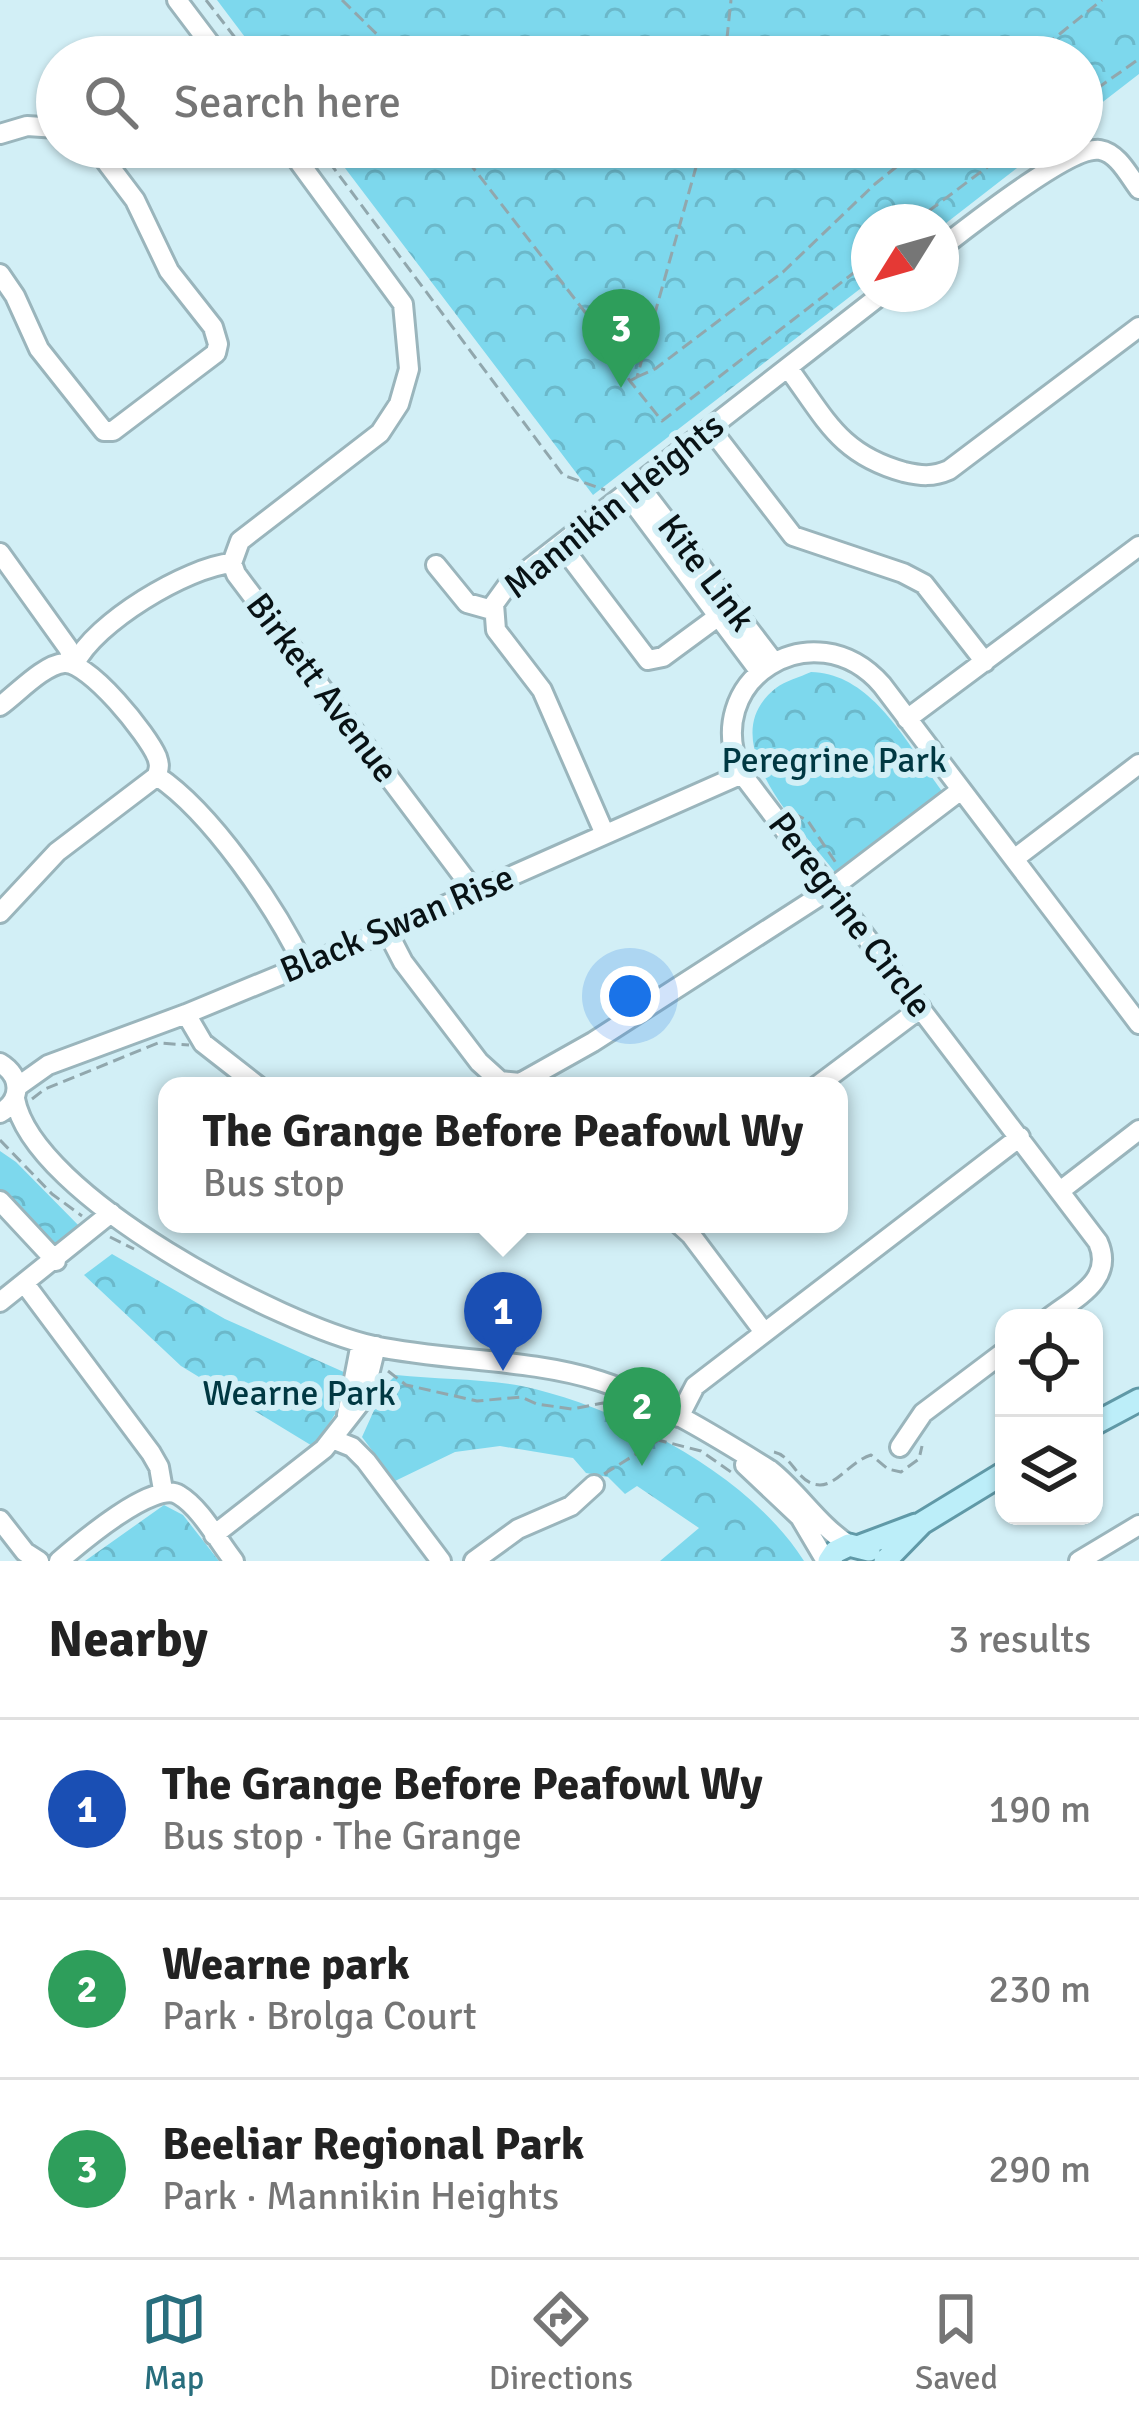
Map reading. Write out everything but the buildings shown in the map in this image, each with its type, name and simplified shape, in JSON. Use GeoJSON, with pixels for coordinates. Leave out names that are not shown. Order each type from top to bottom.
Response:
{"type":"FeatureCollection","features":[{"type":"Feature","properties":{"kind":"main road"},"geometry":{"type":"LineString","coordinates":[[1103,1419],[1139,1400]]}},
{"type":"Feature","properties":{"kind":"main road"},"geometry":{"type":"LineString","coordinates":[[827,1561],[835,1552],[868,1553],[995,1478]]}},
{"type":"Feature","properties":{"kind":"street"},"geometry":{"type":"LineString","coordinates":[[177,0],[204,36]]}},
{"type":"Feature","properties":{"kind":"street"},"geometry":{"type":"LineString","coordinates":[[0,134],[36,127]]}},
{"type":"Feature","properties":{"kind":"street"},"geometry":{"type":"LineString","coordinates":[[1103,151],[1139,189]]}},
{"type":"Feature","properties":{"kind":"street"},"geometry":{"type":"LineString","coordinates":[[0,274],[39,349],[104,431],[113,430],[210,359],[218,344],[213,327],[162,259],[135,200],[110,168]]}},
{"type":"Feature","properties":{"kind":"street","name":"Birkett Avenue"},"geometry":{"type":"LineString","coordinates":[[303,168],[403,304],[409,369],[399,404],[380,433],[240,541],[232,562],[236,574],[475,892]]}},
{"type":"Feature","properties":{"kind":"street"},"geometry":{"type":"LineString","coordinates":[[959,235],[1058,168]]}},
{"type":"Feature","properties":{"kind":"street","name":"Mannikin Heights"},"geometry":{"type":"LineString","coordinates":[[604,832],[542,690],[496,630],[492,610],[507,586],[859,312]]}},
{"type":"Feature","properties":{"kind":"street"},"geometry":{"type":"LineString","coordinates":[[788,368],[857,455],[893,469],[935,476],[950,470],[1139,327]]}},
{"type":"Feature","properties":{"kind":"street"},"geometry":{"type":"LineString","coordinates":[[710,428],[793,536],[924,584],[985,662]]}},
{"type":"Feature","properties":{"kind":"street","name":"Kite Link"},"geometry":{"type":"LineString","coordinates":[[627,493],[767,667]]}},
{"type":"Feature","properties":{"kind":"street"},"geometry":{"type":"LineString","coordinates":[[561,545],[648,660],[663,657],[725,611]]}},
{"type":"Feature","properties":{"kind":"street"},"geometry":{"type":"LineString","coordinates":[[907,719],[1139,546]]}},
{"type":"Feature","properties":{"kind":"street"},"geometry":{"type":"LineString","coordinates":[[0,553],[75,664],[98,680],[158,760],[157,776],[57,852],[0,913]]}},
{"type":"Feature","properties":{"kind":"street"},"geometry":{"type":"LineString","coordinates":[[75,664],[83,647],[120,617],[202,568],[232,562]]}},
{"type":"Feature","properties":{"kind":"street"},"geometry":{"type":"LineString","coordinates":[[436,566],[467,603],[492,610]]}},
{"type":"Feature","properties":{"kind":"street"},"geometry":{"type":"LineString","coordinates":[[742,774],[733,745],[734,718],[743,692],[767,667],[812,652],[852,659],[873,675],[1139,1024]]}},
{"type":"Feature","properties":{"kind":"street"},"geometry":{"type":"LineString","coordinates":[[0,706],[54,666],[75,664]]}},
{"type":"Feature","properties":{"kind":"street"},"geometry":{"type":"LineString","coordinates":[[1014,859],[1139,764]]}},
{"type":"Feature","properties":{"kind":"street","name":"Black Swan Rise"},"geometry":{"type":"LineString","coordinates":[[4,1065],[48,1065],[186,1014],[742,774]]}},
{"type":"Feature","properties":{"kind":"street","name":"Peregrine Circle"},"geometry":{"type":"LineString","coordinates":[[742,774],[1020,1137],[1102,1252],[1096,1282],[1061,1309]]}},
{"type":"Feature","properties":{"kind":"street"},"geometry":{"type":"LineString","coordinates":[[157,776],[191,801],[286,930],[304,966]]}},
{"type":"Feature","properties":{"kind":"street"},"geometry":{"type":"LineString","coordinates":[[535,1077],[832,888],[961,790]]}},
{"type":"Feature","properties":{"kind":"street"},"geometry":{"type":"LineString","coordinates":[[387,931],[487,1077]]}},
{"type":"Feature","properties":{"kind":"street"},"geometry":{"type":"LineString","coordinates":[[829,1077],[921,1008]]}},
{"type":"Feature","properties":{"kind":"street"},"geometry":{"type":"LineString","coordinates":[[186,1014],[202,1043],[246,1077]]}},
{"type":"Feature","properties":{"kind":"street"},"geometry":{"type":"LineString","coordinates":[[4,1065],[28,1134]]}},
{"type":"Feature","properties":{"kind":"street","name":"Black Swan Rise"},"geometry":{"type":"LineString","coordinates":[[0,1115],[16,1093],[48,1065]]}},
{"type":"Feature","properties":{"kind":"street"},"geometry":{"type":"LineString","coordinates":[[0,1115],[28,1134],[69,1178],[112,1213],[163,1250],[227,1285],[373,1352],[531,1366],[620,1388],[746,1454],[789,1485],[827,1529],[868,1553]]}},
{"type":"Feature","properties":{"kind":"street"},"geometry":{"type":"LineString","coordinates":[[1060,1191],[1139,1130]]}},
{"type":"Feature","properties":{"kind":"street"},"geometry":{"type":"LineString","coordinates":[[679,1418],[695,1386],[1020,1137]]}},
{"type":"Feature","properties":{"kind":"street"},"geometry":{"type":"LineString","coordinates":[[0,1201],[56,1262]]}},
{"type":"Feature","properties":{"kind":"street"},"geometry":{"type":"LineString","coordinates":[[0,1303],[112,1213]]}},
{"type":"Feature","properties":{"kind":"street"},"geometry":{"type":"LineString","coordinates":[[691,1233],[764,1332]]}},
{"type":"Feature","properties":{"kind":"street"},"geometry":{"type":"LineString","coordinates":[[25,1283],[151,1454],[163,1477],[163,1490]]}},
{"type":"Feature","properties":{"kind":"street"},"geometry":{"type":"LineString","coordinates":[[214,1535],[315,1460],[363,1399],[373,1352]]}},
{"type":"Feature","properties":{"kind":"street"},"geometry":{"type":"LineString","coordinates":[[900,1447],[923,1414],[995,1359]]}},
{"type":"Feature","properties":{"kind":"street"},"geometry":{"type":"LineString","coordinates":[[332,1439],[352,1447],[366,1461],[441,1561]]}},
{"type":"Feature","properties":{"kind":"street"},"geometry":{"type":"LineString","coordinates":[[724,1445],[800,1517],[827,1561]]}},
{"type":"Feature","properties":{"kind":"street"},"geometry":{"type":"LineString","coordinates":[[474,1561],[518,1529],[572,1506],[594,1485]]}},
{"type":"Feature","properties":{"kind":"street"},"geometry":{"type":"LineString","coordinates":[[59,1561],[145,1497],[163,1490],[183,1496],[234,1561]]}},
{"type":"Feature","properties":{"kind":"street"},"geometry":{"type":"LineString","coordinates":[[0,1520],[25,1552],[39,1561]]}},
{"type":"Feature","properties":{"kind":"street"},"geometry":{"type":"LineString","coordinates":[[1093,1558],[1139,1525]]}},
{"type":"Feature","properties":{"kind":"path"},"geometry":{"type":"LineString","coordinates":[[206,0],[234,36]]}},
{"type":"Feature","properties":{"kind":"path"},"geometry":{"type":"LineString","coordinates":[[342,0],[379,36]]}},
{"type":"Feature","properties":{"kind":"path"},"geometry":{"type":"LineString","coordinates":[[727,36],[731,0]]}},
{"type":"Feature","properties":{"kind":"path"},"geometry":{"type":"LineString","coordinates":[[1057,36],[1102,0]]}},
{"type":"Feature","properties":{"kind":"path"},"geometry":{"type":"LineString","coordinates":[[1103,84],[1139,58]]}},
{"type":"Feature","properties":{"kind":"path"},"geometry":{"type":"LineString","coordinates":[[334,168],[563,475],[627,493]]}},
{"type":"Feature","properties":{"kind":"path"},"geometry":{"type":"LineString","coordinates":[[473,168],[595,325],[662,421],[851,275]]}},
{"type":"Feature","properties":{"kind":"path"},"geometry":{"type":"LineString","coordinates":[[637,377],[698,168]]}},
{"type":"Feature","properties":{"kind":"path"},"geometry":{"type":"LineString","coordinates":[[630,380],[655,369],[783,272],[895,168]]}},
{"type":"Feature","properties":{"kind":"path"},"geometry":{"type":"LineString","coordinates":[[938,204],[985,168]]}},
{"type":"Feature","properties":{"kind":"path"},"geometry":{"type":"LineString","coordinates":[[0,1140],[52,1194],[87,1219]]}},
{"type":"Feature","properties":{"kind":"path"},"geometry":{"type":"LineString","coordinates":[[373,1352],[406,1384],[459,1399],[521,1396],[537,1404],[572,1409],[604,1403],[626,1412],[658,1440],[701,1451],[729,1471]]}},
{"type":"Feature","properties":{"kind":"path"},"geometry":{"type":"LineString","coordinates":[[594,1485],[658,1440]]}},
{"type":"Feature","properties":{"kind":"green space"},"geometry":{"type":"Polygon","coordinates":[[[217,0],[1139,0],[1139,74],[1103,102],[1103,36],[244,36],[217,0]]]}},
{"type":"Feature","properties":{"kind":"green space"},"geometry":{"type":"Polygon","coordinates":[[[345,168],[1017,168],[959,213],[959,204],[851,204],[851,296],[593,495],[345,168]]]}},
{"type":"Feature","properties":{"kind":"green space","name":"Peregrine Park"},"geometry":{"type":"Polygon","coordinates":[[[811,672],[854,685],[872,699],[944,794],[837,875],[769,784],[752,733],[758,709],[776,688],[811,672]]]}},
{"type":"Feature","properties":{"kind":"green space"},"geometry":{"type":"Polygon","coordinates":[[[0,1151],[86,1233],[56,1250],[0,1195],[0,1151]]]}},
{"type":"Feature","properties":{"kind":"green space","name":"Wearne Park"},"geometry":{"type":"Polygon","coordinates":[[[112,1254],[225,1319],[346,1373],[337,1411],[314,1447],[181,1366],[84,1275],[112,1254]]]}},
{"type":"Feature","properties":{"kind":"green space","name":"Wearne Park"},"geometry":{"type":"Polygon","coordinates":[[[396,1375],[518,1385],[610,1414],[685,1452],[720,1476],[781,1530],[804,1561],[660,1561],[699,1528],[637,1486],[625,1494],[608,1477],[586,1473],[573,1458],[500,1446],[455,1452],[395,1481],[362,1437],[385,1386],[396,1375]]]}},
{"type":"Feature","properties":{"kind":"green space"},"geometry":{"type":"Polygon","coordinates":[[[164,1505],[183,1515],[219,1561],[85,1561],[164,1505]]]}},
{"type":"Feature","properties":{"kind":"place","name":"Beeliar Regional Park"},"geometry":{"type":"Point","coordinates":[621,388]}},
{"type":"Feature","properties":{"kind":"place","name":"The Grange Before Peafowl Wy"},"geometry":{"type":"Point","coordinates":[503,1371]}},
{"type":"Feature","properties":{"kind":"place","name":"Wearne park"},"geometry":{"type":"Point","coordinates":[642,1466]}}]}
